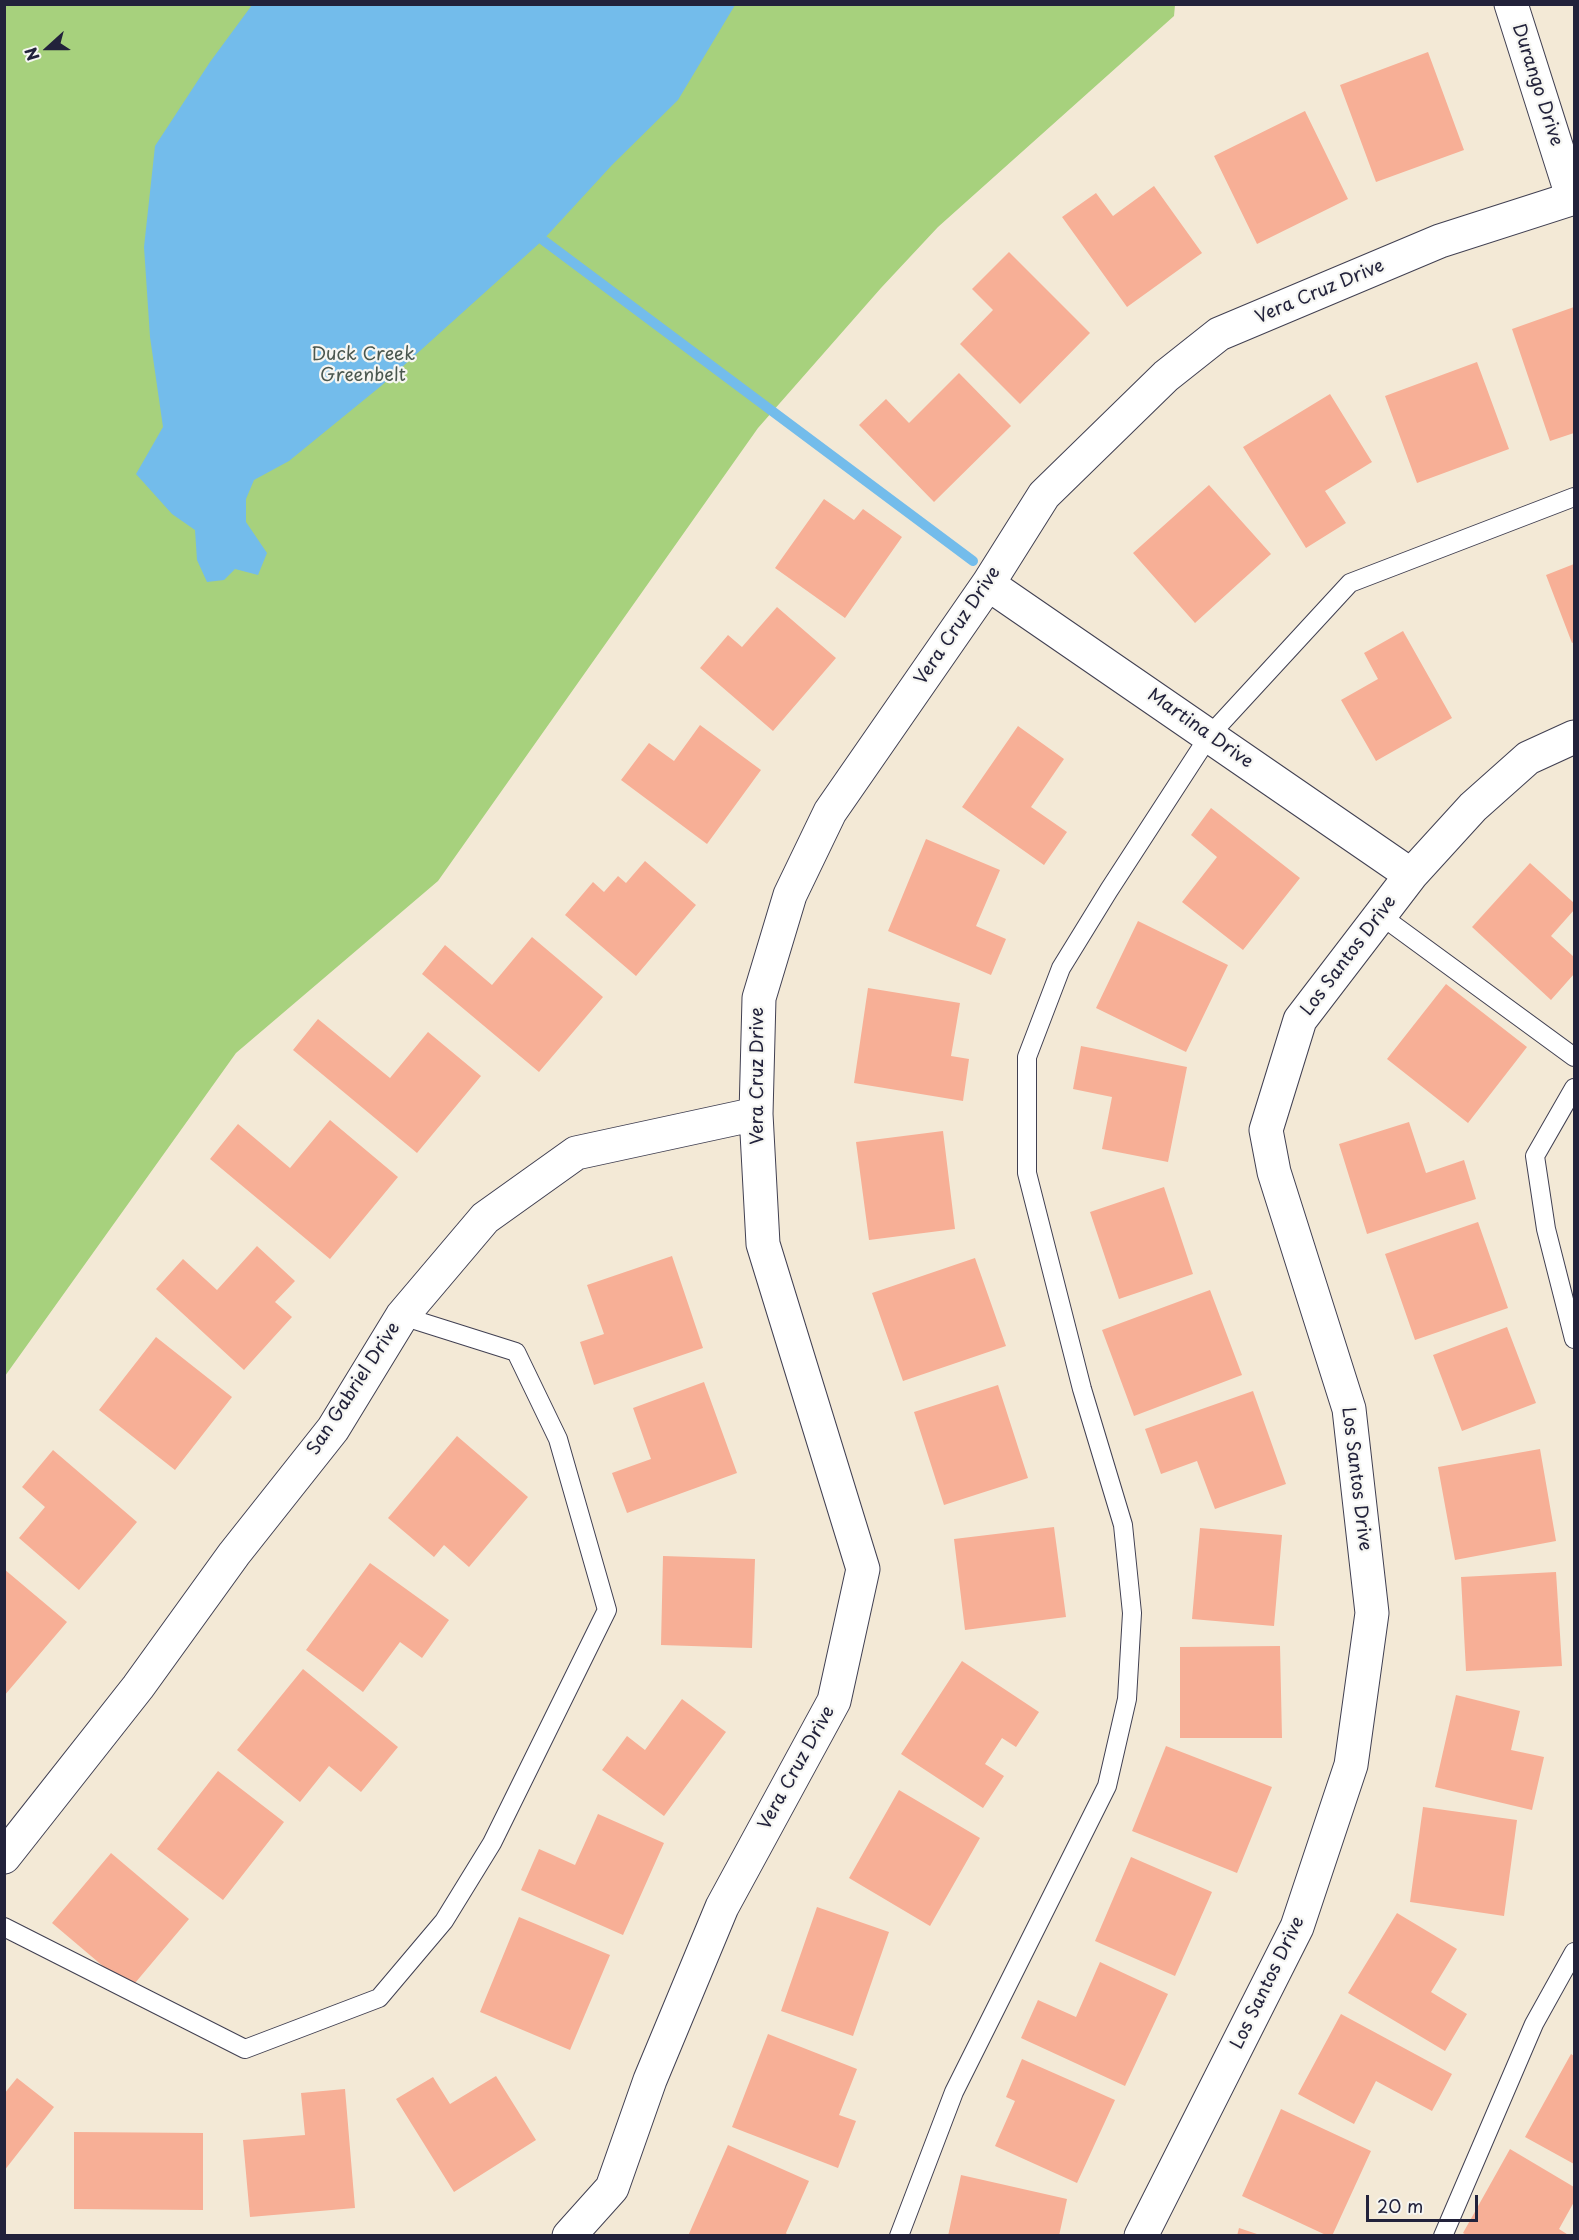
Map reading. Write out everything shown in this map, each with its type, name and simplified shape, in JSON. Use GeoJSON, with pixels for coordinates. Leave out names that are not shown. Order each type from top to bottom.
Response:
{"type":"FeatureCollection","features":[{"type":"Feature","properties":{"kind":"street","name":"Durango Drive"},"geometry":{"type":"LineString","coordinates":[[1511,4],[1574,199]]}},
{"type":"Feature","properties":{"kind":"street","name":"Vera Cruz Drive"},"geometry":{"type":"LineString","coordinates":[[569,2235],[612,2188],[650,2080],[722,1907],[834,1701],[863,1569],[763,1244],[756,1114],[759,998],[790,895],[830,813],[988,584],[1044,495],[1167,376],[1219,334],[1440,241],[1574,199]]}},
{"type":"Feature","properties":{"kind":"street","name":"Martina Drive"},"geometry":{"type":"LineString","coordinates":[[988,584],[1411,875]]}},
{"type":"Feature","properties":{"kind":"street","name":"Los Santos Drive"},"geometry":{"type":"LineString","coordinates":[[1141,2235],[1297,1927],[1351,1765],[1371,1613],[1349,1409],[1274,1172],[1266,1130],[1300,1020],[1411,875],[1473,807],[1528,758],[1575,737]]}},
{"type":"Feature","properties":{"kind":"street","name":"San Gabriel Drive"},"geometry":{"type":"LineString","coordinates":[[4,1857],[138,1687],[234,1554],[333,1429],[402,1316],[485,1218],[576,1153],[756,1114]]}},
{"type":"Feature","properties":{"kind":"lane"},"geometry":{"type":"LineString","coordinates":[[899,2235],[954,2092],[1107,1786],[1127,1699],[1132,1613],[1123,1525],[1082,1389],[1027,1173],[1027,1057],[1061,968],[1209,736],[1350,583],[1575,497]]}},
{"type":"Feature","properties":{"kind":"lane"},"geometry":{"type":"LineString","coordinates":[[1380,915],[1575,1057]]}},
{"type":"Feature","properties":{"kind":"lane"},"geometry":{"type":"LineString","coordinates":[[1575,1088],[1535,1156],[1546,1229],[1575,1339]]}},
{"type":"Feature","properties":{"kind":"lane"},"geometry":{"type":"LineString","coordinates":[[4,1927],[245,2049],[379,1998],[444,1921],[492,1843],[607,1610],[558,1439],[516,1352],[402,1316]]}},
{"type":"Feature","properties":{"kind":"lane"},"geometry":{"type":"LineString","coordinates":[[1443,2235],[1534,2024],[1575,1952]]}},
{"type":"Feature","properties":{"kind":"green space","name":"Duck Creek Greenbelt"},"geometry":{"type":"Polygon","coordinates":[[[5,5],[1175,5],[1174,16],[938,227],[758,428],[438,881],[236,1053],[5,1376],[5,5]]]}},
{"type":"Feature","properties":{"kind":"water"},"geometry":{"type":"Polygon","coordinates":[[[252,5],[735,5],[678,100],[612,165],[543,240],[381,386],[289,461],[254,480],[246,499],[246,522],[267,553],[258,575],[235,569],[224,580],[207,582],[197,560],[195,530],[172,514],[136,474],[163,427],[150,337],[144,247],[155,146],[210,62],[252,5]]]}},
{"type":"Feature","properties":{"kind":"building"},"geometry":{"type":"Polygon","coordinates":[[[1428,52],[1464,150],[1376,182],[1340,85],[1428,52]]]}},
{"type":"Feature","properties":{"kind":"building"},"geometry":{"type":"Polygon","coordinates":[[[1305,111],[1348,199],[1257,244],[1214,156],[1305,111]]]}},
{"type":"Feature","properties":{"kind":"building"},"geometry":{"type":"Polygon","coordinates":[[[1154,186],[1202,253],[1127,307],[1062,217],[1096,193],[1113,216],[1154,186]]]}},
{"type":"Feature","properties":{"kind":"building"},"geometry":{"type":"Polygon","coordinates":[[[1009,252],[1090,333],[1020,404],[960,344],[993,310],[972,289],[1009,252]]]}},
{"type":"Feature","properties":{"kind":"building"},"geometry":{"type":"Polygon","coordinates":[[[1574,307],[1574,433],[1550,441],[1512,329],[1574,307]]]}},
{"type":"Feature","properties":{"kind":"building"},"geometry":{"type":"Polygon","coordinates":[[[1477,362],[1509,449],[1417,483],[1385,396],[1477,362]]]}},
{"type":"Feature","properties":{"kind":"building"},"geometry":{"type":"Polygon","coordinates":[[[959,373],[1011,426],[934,502],[859,425],[886,399],[909,423],[959,373]]]}},
{"type":"Feature","properties":{"kind":"building"},"geometry":{"type":"Polygon","coordinates":[[[1330,394],[1372,462],[1325,491],[1346,523],[1306,548],[1243,447],[1330,394]]]}},
{"type":"Feature","properties":{"kind":"building"},"geometry":{"type":"Polygon","coordinates":[[[1209,485],[1271,554],[1195,623],[1133,553],[1209,485]]]}},
{"type":"Feature","properties":{"kind":"building"},"geometry":{"type":"Polygon","coordinates":[[[824,499],[854,520],[863,509],[902,537],[845,618],[775,568],[824,499]]]}},
{"type":"Feature","properties":{"kind":"building"},"geometry":{"type":"Polygon","coordinates":[[[1574,564],[1574,642],[1572,643],[1546,575],[1574,564]]]}},
{"type":"Feature","properties":{"kind":"building"},"geometry":{"type":"Polygon","coordinates":[[[777,607],[836,658],[773,731],[700,668],[728,635],[742,647],[777,607]]]}},
{"type":"Feature","properties":{"kind":"building"},"geometry":{"type":"Polygon","coordinates":[[[1403,631],[1452,718],[1376,761],[1341,700],[1378,679],[1364,653],[1403,631]]]}},
{"type":"Feature","properties":{"kind":"building"},"geometry":{"type":"Polygon","coordinates":[[[700,725],[761,770],[707,844],[621,780],[649,743],[674,761],[700,725]]]}},
{"type":"Feature","properties":{"kind":"building"},"geometry":{"type":"Polygon","coordinates":[[[1018,726],[1064,759],[1031,807],[1067,832],[1044,865],[962,807],[1018,726]]]}},
{"type":"Feature","properties":{"kind":"building"},"geometry":{"type":"Polygon","coordinates":[[[1211,808],[1300,878],[1243,950],[1182,902],[1217,857],[1191,835],[1211,808]]]}},
{"type":"Feature","properties":{"kind":"building"},"geometry":{"type":"Polygon","coordinates":[[[926,839],[1000,870],[976,926],[1006,939],[991,975],[888,931],[926,839]]]}},
{"type":"Feature","properties":{"kind":"building"},"geometry":{"type":"Polygon","coordinates":[[[645,861],[696,905],[636,976],[565,915],[593,882],[604,892],[618,876],[626,883],[645,861]]]}},
{"type":"Feature","properties":{"kind":"building"},"geometry":{"type":"Polygon","coordinates":[[[1530,863],[1574,903],[1574,910],[1551,936],[1574,957],[1574,974],[1551,1000],[1472,927],[1530,863]]]}},
{"type":"Feature","properties":{"kind":"building"},"geometry":{"type":"Polygon","coordinates":[[[1138,921],[1228,965],[1186,1052],[1096,1008],[1138,921]]]}},
{"type":"Feature","properties":{"kind":"building"},"geometry":{"type":"Polygon","coordinates":[[[532,937],[603,997],[539,1072],[422,974],[445,945],[492,985],[532,937]]]}},
{"type":"Feature","properties":{"kind":"building"},"geometry":{"type":"Polygon","coordinates":[[[1446,984],[1527,1047],[1468,1123],[1387,1059],[1446,984]]]}},
{"type":"Feature","properties":{"kind":"building"},"geometry":{"type":"Polygon","coordinates":[[[868,988],[960,1003],[951,1056],[969,1059],[963,1101],[854,1083],[868,988]]]}},
{"type":"Feature","properties":{"kind":"building"},"geometry":{"type":"Polygon","coordinates":[[[318,1019],[390,1078],[428,1032],[481,1076],[417,1153],[293,1050],[318,1019]]]}},
{"type":"Feature","properties":{"kind":"building"},"geometry":{"type":"Polygon","coordinates":[[[1081,1046],[1187,1067],[1168,1162],[1102,1149],[1112,1097],[1073,1089],[1081,1046]]]}},
{"type":"Feature","properties":{"kind":"building"},"geometry":{"type":"Polygon","coordinates":[[[330,1120],[398,1177],[330,1259],[210,1159],[238,1124],[290,1168],[330,1120]]]}},
{"type":"Feature","properties":{"kind":"building"},"geometry":{"type":"Polygon","coordinates":[[[1409,1122],[1426,1173],[1464,1160],[1476,1199],[1367,1234],[1339,1144],[1409,1122]]]}},
{"type":"Feature","properties":{"kind":"building"},"geometry":{"type":"Polygon","coordinates":[[[943,1131],[955,1229],[869,1240],[856,1142],[943,1131]]]}},
{"type":"Feature","properties":{"kind":"building"},"geometry":{"type":"Polygon","coordinates":[[[1164,1187],[1193,1274],[1119,1299],[1090,1212],[1164,1187]]]}},
{"type":"Feature","properties":{"kind":"building"},"geometry":{"type":"Polygon","coordinates":[[[1478,1222],[1508,1308],[1415,1340],[1385,1254],[1478,1222]]]}},
{"type":"Feature","properties":{"kind":"building"},"geometry":{"type":"Polygon","coordinates":[[[257,1246],[295,1281],[275,1302],[292,1317],[244,1370],[156,1289],[183,1259],[217,1290],[257,1246]]]}},
{"type":"Feature","properties":{"kind":"building"},"geometry":{"type":"Polygon","coordinates":[[[672,1256],[703,1348],[594,1385],[580,1342],[604,1334],[587,1285],[672,1256]]]}},
{"type":"Feature","properties":{"kind":"building"},"geometry":{"type":"Polygon","coordinates":[[[975,1258],[1006,1346],[903,1381],[872,1293],[975,1258]]]}},
{"type":"Feature","properties":{"kind":"building"},"geometry":{"type":"Polygon","coordinates":[[[1210,1290],[1242,1375],[1134,1416],[1102,1330],[1210,1290]]]}},
{"type":"Feature","properties":{"kind":"building"},"geometry":{"type":"Polygon","coordinates":[[[1507,1327],[1536,1403],[1462,1431],[1433,1355],[1507,1327]]]}},
{"type":"Feature","properties":{"kind":"building"},"geometry":{"type":"Polygon","coordinates":[[[156,1337],[232,1397],[175,1470],[99,1410],[156,1337]]]}},
{"type":"Feature","properties":{"kind":"building"},"geometry":{"type":"Polygon","coordinates":[[[704,1382],[737,1473],[627,1513],[612,1473],[651,1459],[633,1408],[704,1382]]]}},
{"type":"Feature","properties":{"kind":"building"},"geometry":{"type":"Polygon","coordinates":[[[998,1385],[1028,1478],[944,1505],[914,1412],[998,1385]]]}},
{"type":"Feature","properties":{"kind":"building"},"geometry":{"type":"Polygon","coordinates":[[[1253,1391],[1286,1484],[1215,1509],[1197,1461],[1161,1474],[1145,1429],[1253,1391]]]}},
{"type":"Feature","properties":{"kind":"building"},"geometry":{"type":"Polygon","coordinates":[[[457,1436],[528,1497],[469,1567],[444,1545],[434,1557],[388,1518],[457,1436]]]}},
{"type":"Feature","properties":{"kind":"building"},"geometry":{"type":"Polygon","coordinates":[[[1540,1449],[1556,1541],[1455,1560],[1438,1467],[1540,1449]]]}},
{"type":"Feature","properties":{"kind":"building"},"geometry":{"type":"Polygon","coordinates":[[[53,1450],[137,1522],[79,1590],[19,1538],[45,1507],[22,1487],[53,1450]]]}},
{"type":"Feature","properties":{"kind":"building"},"geometry":{"type":"Polygon","coordinates":[[[1054,1527],[1066,1617],[965,1630],[954,1539],[1054,1527]]]}},
{"type":"Feature","properties":{"kind":"building"},"geometry":{"type":"Polygon","coordinates":[[[1200,1528],[1282,1535],[1274,1626],[1192,1619],[1200,1528]]]}},
{"type":"Feature","properties":{"kind":"building"},"geometry":{"type":"Polygon","coordinates":[[[663,1556],[755,1559],[752,1648],[661,1645],[663,1556]]]}},
{"type":"Feature","properties":{"kind":"building"},"geometry":{"type":"Polygon","coordinates":[[[370,1563],[449,1620],[422,1658],[400,1642],[363,1692],[306,1650],[370,1563]]]}},
{"type":"Feature","properties":{"kind":"building"},"geometry":{"type":"Polygon","coordinates":[[[4,1569],[67,1622],[4,1696],[4,1569]]]}},
{"type":"Feature","properties":{"kind":"building"},"geometry":{"type":"Polygon","coordinates":[[[1556,1572],[1562,1666],[1466,1671],[1461,1577],[1556,1572]]]}},
{"type":"Feature","properties":{"kind":"building"},"geometry":{"type":"Polygon","coordinates":[[[1280,1646],[1282,1738],[1180,1738],[1180,1647],[1280,1646]]]}},
{"type":"Feature","properties":{"kind":"building"},"geometry":{"type":"Polygon","coordinates":[[[962,1661],[1039,1712],[1016,1747],[1002,1738],[985,1764],[1004,1776],[983,1808],[901,1754],[962,1661]]]}},
{"type":"Feature","properties":{"kind":"building"},"geometry":{"type":"Polygon","coordinates":[[[303,1669],[398,1747],[361,1792],[329,1766],[300,1802],[237,1750],[303,1669]]]}},
{"type":"Feature","properties":{"kind":"building"},"geometry":{"type":"Polygon","coordinates":[[[1456,1695],[1520,1711],[1511,1750],[1544,1757],[1532,1810],[1435,1787],[1456,1695]]]}},
{"type":"Feature","properties":{"kind":"building"},"geometry":{"type":"Polygon","coordinates":[[[682,1699],[726,1732],[664,1816],[602,1770],[627,1736],[645,1750],[682,1699]]]}},
{"type":"Feature","properties":{"kind":"building"},"geometry":{"type":"Polygon","coordinates":[[[1166,1746],[1272,1787],[1237,1873],[1132,1831],[1166,1746]]]}},
{"type":"Feature","properties":{"kind":"building"},"geometry":{"type":"Polygon","coordinates":[[[218,1771],[284,1822],[223,1900],[157,1849],[218,1771]]]}},
{"type":"Feature","properties":{"kind":"building"},"geometry":{"type":"Polygon","coordinates":[[[899,1790],[980,1838],[930,1926],[849,1878],[899,1790]]]}},
{"type":"Feature","properties":{"kind":"building"},"geometry":{"type":"Polygon","coordinates":[[[1423,1807],[1517,1820],[1504,1916],[1410,1902],[1423,1807]]]}},
{"type":"Feature","properties":{"kind":"building"},"geometry":{"type":"Polygon","coordinates":[[[598,1814],[664,1843],[623,1935],[521,1890],[539,1849],[575,1865],[598,1814]]]}},
{"type":"Feature","properties":{"kind":"building"},"geometry":{"type":"Polygon","coordinates":[[[111,1853],[189,1919],[130,1989],[52,1923],[111,1853]]]}},
{"type":"Feature","properties":{"kind":"building"},"geometry":{"type":"Polygon","coordinates":[[[1131,1857],[1212,1892],[1175,1976],[1095,1941],[1131,1857]]]}},
{"type":"Feature","properties":{"kind":"building"},"geometry":{"type":"Polygon","coordinates":[[[817,1907],[889,1932],[853,2036],[781,2011],[817,1907]]]}},
{"type":"Feature","properties":{"kind":"building"},"geometry":{"type":"Polygon","coordinates":[[[1397,1913],[1457,1949],[1431,1992],[1467,2014],[1445,2051],[1348,1993],[1397,1913]]]}},
{"type":"Feature","properties":{"kind":"building"},"geometry":{"type":"Polygon","coordinates":[[[519,1917],[610,1955],[570,2050],[480,2012],[519,1917]]]}},
{"type":"Feature","properties":{"kind":"building"},"geometry":{"type":"Polygon","coordinates":[[[1100,1962],[1168,1994],[1125,2086],[1021,2038],[1038,2000],[1076,2017],[1100,1962]]]}},
{"type":"Feature","properties":{"kind":"building"},"geometry":{"type":"Polygon","coordinates":[[[1341,2014],[1452,2074],[1432,2111],[1376,2081],[1354,2124],[1298,2094],[1341,2014]]]}},
{"type":"Feature","properties":{"kind":"building"},"geometry":{"type":"Polygon","coordinates":[[[768,2034],[857,2069],[839,2115],[856,2121],[838,2168],[732,2127],[768,2034]]]}},
{"type":"Feature","properties":{"kind":"building"},"geometry":{"type":"Polygon","coordinates":[[[1571,2054],[1574,2056],[1574,2164],[1525,2137],[1571,2054]]]}},
{"type":"Feature","properties":{"kind":"building"},"geometry":{"type":"Polygon","coordinates":[[[1022,2059],[1115,2100],[1077,2183],[995,2146],[1015,2101],[1006,2097],[1022,2059]]]}},
{"type":"Feature","properties":{"kind":"building"},"geometry":{"type":"Polygon","coordinates":[[[496,2076],[536,2140],[454,2192],[396,2099],[433,2077],[450,2104],[496,2076]]]}},
{"type":"Feature","properties":{"kind":"building"},"geometry":{"type":"Polygon","coordinates":[[[17,2078],[54,2107],[4,2171],[4,2094],[17,2078]]]}},
{"type":"Feature","properties":{"kind":"building"},"geometry":{"type":"Polygon","coordinates":[[[345,2089],[355,2208],[250,2217],[243,2140],[305,2135],[301,2093],[345,2089]]]}},
{"type":"Feature","properties":{"kind":"building"},"geometry":{"type":"Polygon","coordinates":[[[1281,2109],[1371,2151],[1332,2236],[1242,2196],[1281,2109]]]}},
{"type":"Feature","properties":{"kind":"building"},"geometry":{"type":"Polygon","coordinates":[[[74,2132],[203,2133],[203,2210],[74,2209],[74,2132]]]}},
{"type":"Feature","properties":{"kind":"building"},"geometry":{"type":"Polygon","coordinates":[[[728,2145],[809,2181],[786,2233],[788,2236],[688,2236],[728,2145]]]}},
{"type":"Feature","properties":{"kind":"building"},"geometry":{"type":"Polygon","coordinates":[[[1510,2149],[1574,2187],[1574,2202],[1559,2229],[1570,2236],[1468,2236],[1463,2233],[1510,2149]]]}},
{"type":"Feature","properties":{"kind":"building"},"geometry":{"type":"Polygon","coordinates":[[[961,2175],[1067,2199],[1059,2236],[948,2236],[961,2175]]]}},
{"type":"Feature","properties":{"kind":"building"},"geometry":{"type":"Polygon","coordinates":[[[1239,2228],[1260,2235],[1260,2236],[1237,2236],[1239,2228]]]}},
{"type":"Feature","properties":{"kind":"waterway"},"geometry":{"type":"LineString","coordinates":[[543,240],[973,561]]}}]}
